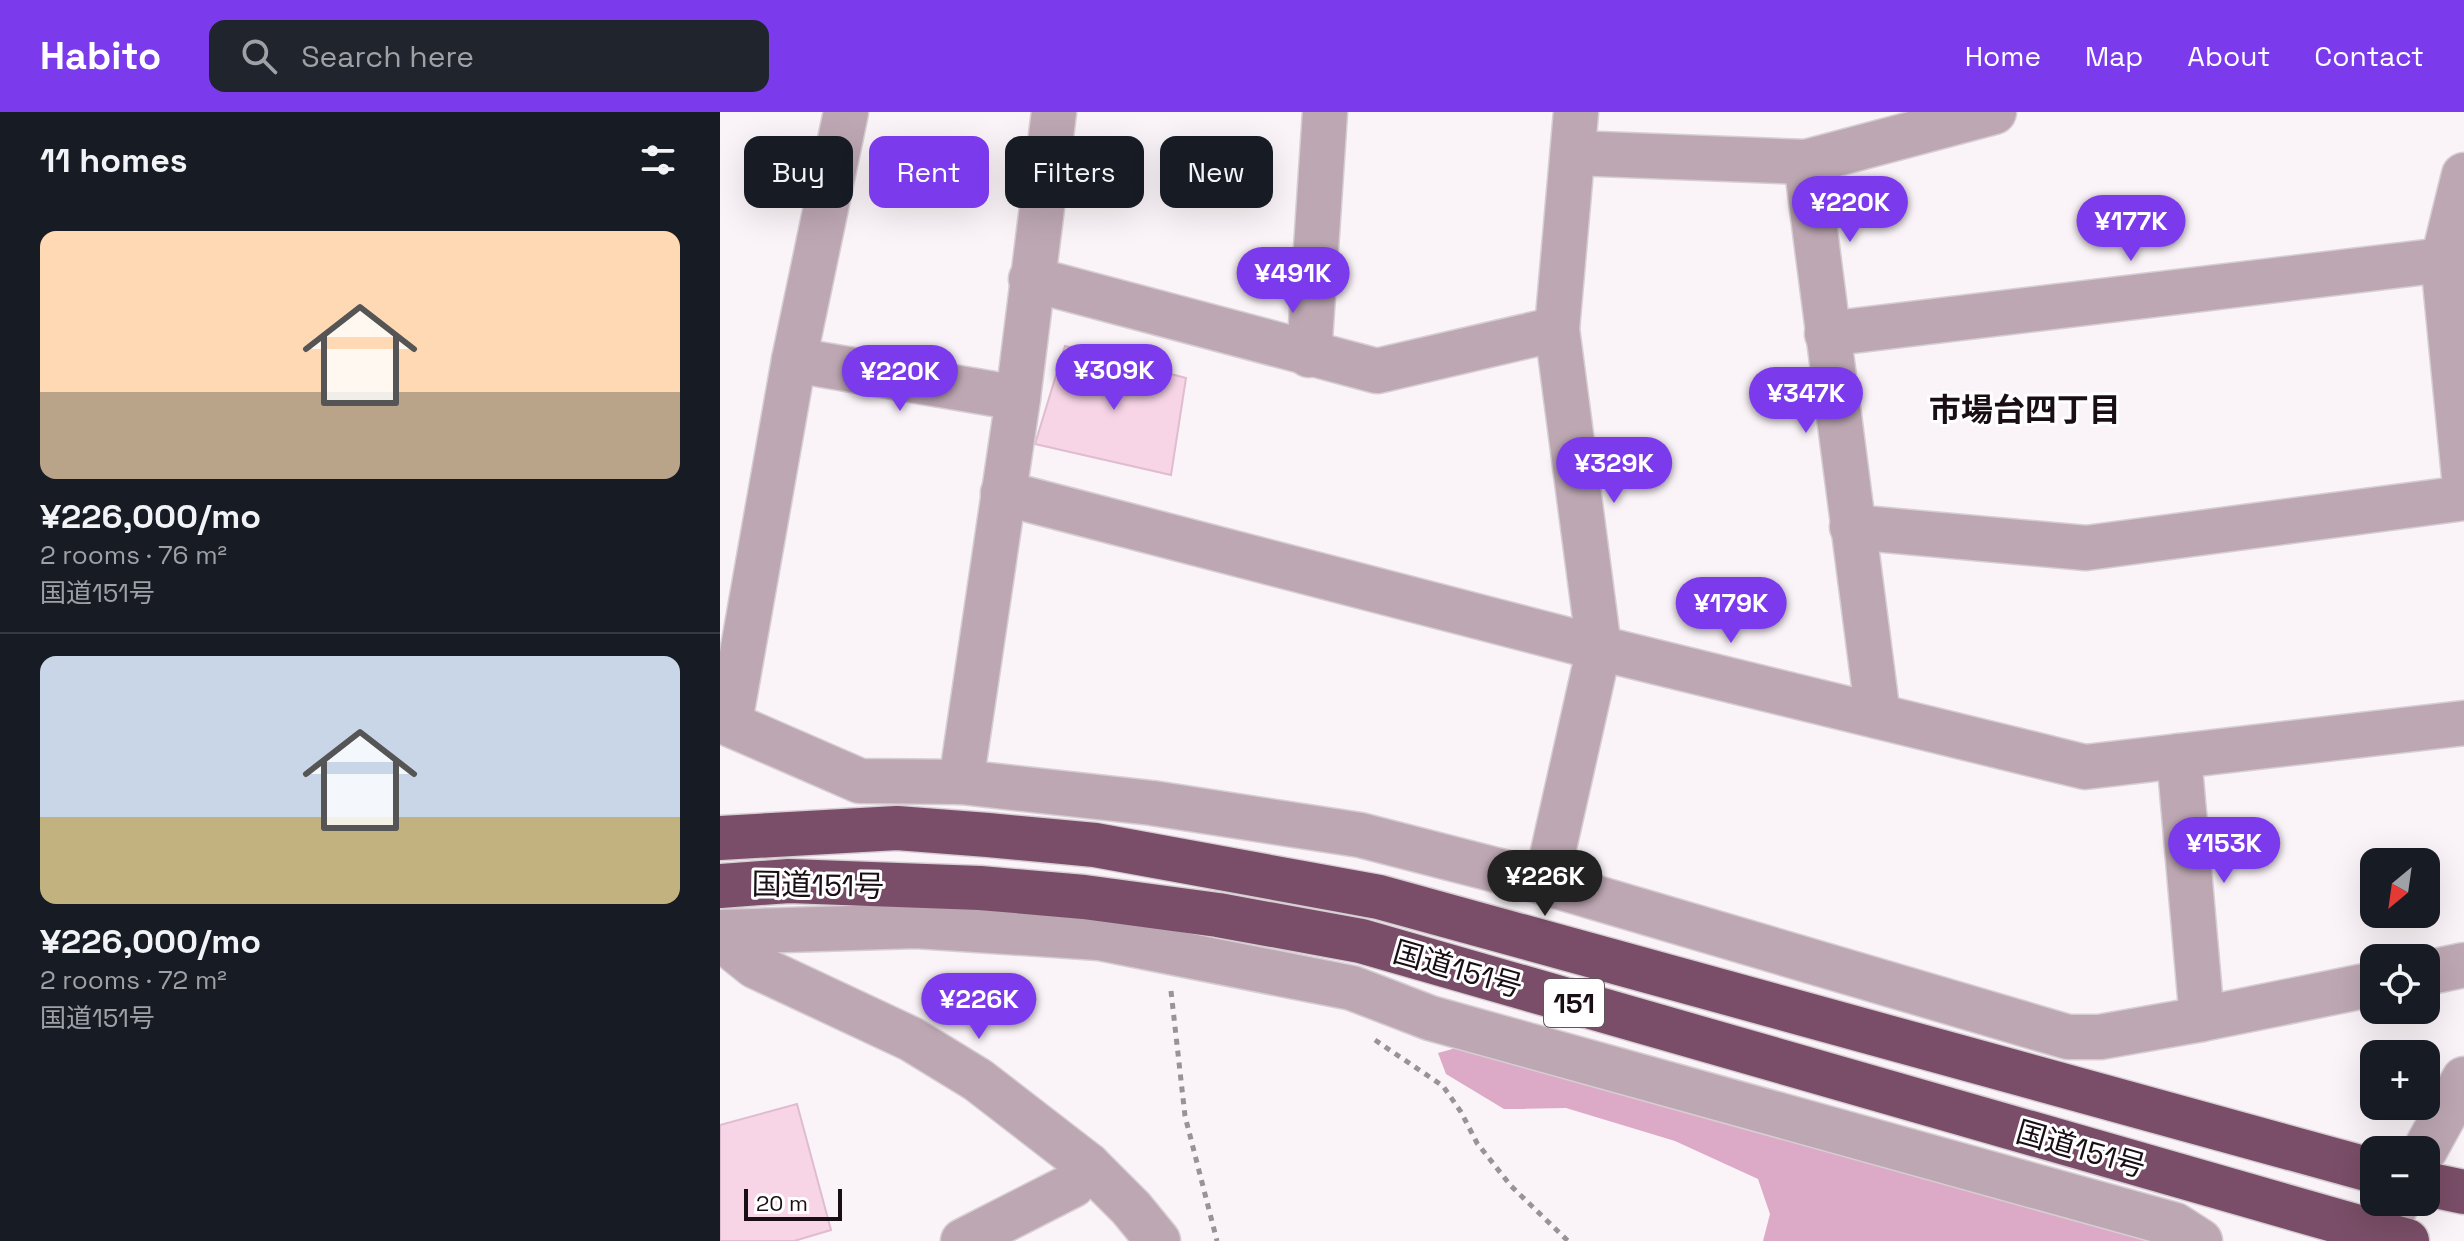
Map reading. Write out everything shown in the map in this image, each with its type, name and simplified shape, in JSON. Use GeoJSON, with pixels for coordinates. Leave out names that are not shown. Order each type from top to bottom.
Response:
{"type":"FeatureCollection","features":[{"type":"Feature","properties":{"kind":"highway","name":"国道151号"},"geometry":{"type":"LineString","coordinates":[[720,838],[897,828],[988,835],[1095,845],[1379,897],[2360,1167]]}},
{"type":"Feature","properties":{"kind":"highway","name":"国道151号"},"geometry":{"type":"LineString","coordinates":[[720,886],[789,881],[980,888],[1084,897],[1218,915],[1361,941],[2390,1230]]}},
{"type":"Feature","properties":{"kind":"highway"},"geometry":{"type":"LineString","coordinates":[[2440,1187],[2464,1192]]}},
{"type":"Feature","properties":{"kind":"street"},"geometry":{"type":"LineString","coordinates":[[846,112],[794,360],[733,705],[723,721],[860,781],[961,782],[1152,803],[1360,835],[1546,883],[2068,1037],[2100,1037],[2360,987]]}},
{"type":"Feature","properties":{"kind":"street"},"geometry":{"type":"LineString","coordinates":[[961,782],[1018,398],[1054,112]]}},
{"type":"Feature","properties":{"kind":"street"},"geometry":{"type":"LineString","coordinates":[[1309,355],[1325,112]]}},
{"type":"Feature","properties":{"kind":"street"},"geometry":{"type":"LineString","coordinates":[[1546,883],[1599,648],[1557,329],[1574,133],[1806,162],[1994,112]]}},
{"type":"Feature","properties":{"kind":"street"},"geometry":{"type":"LineString","coordinates":[[1806,162],[1878,716]]}},
{"type":"Feature","properties":{"kind":"street"},"geometry":{"type":"LineString","coordinates":[[2464,175],[2443,260],[2464,476]]}},
{"type":"Feature","properties":{"kind":"street"},"geometry":{"type":"LineString","coordinates":[[1827,334],[2443,260]]}},
{"type":"Feature","properties":{"kind":"street"},"geometry":{"type":"LineString","coordinates":[[1031,279],[1377,371],[1557,329]]}},
{"type":"Feature","properties":{"kind":"street"},"geometry":{"type":"LineString","coordinates":[[794,360],[1018,398]]}},
{"type":"Feature","properties":{"kind":"street"},"geometry":{"type":"LineString","coordinates":[[1003,493],[1599,648],[2085,767],[2464,723]]}},
{"type":"Feature","properties":{"kind":"street"},"geometry":{"type":"LineString","coordinates":[[1852,527],[2086,548],[2464,498]]}},
{"type":"Feature","properties":{"kind":"street"},"geometry":{"type":"LineString","coordinates":[[2179,756],[2202,1019]]}},
{"type":"Feature","properties":{"kind":"street"},"geometry":{"type":"LineString","coordinates":[[720,935],[916,926],[1099,938],[1344,987],[1430,1018],[2175,1225],[2200,1241]]}},
{"type":"Feature","properties":{"kind":"street"},"geometry":{"type":"LineString","coordinates":[[720,935],[755,966],[924,1047],[978,1080],[1088,1165],[1131,1208],[1158,1241]]}},
{"type":"Feature","properties":{"kind":"street"},"geometry":{"type":"LineString","coordinates":[[2440,970],[2464,965]]}},
{"type":"Feature","properties":{"kind":"street"},"geometry":{"type":"LineString","coordinates":[[2433,1136],[2464,1079]]}},
{"type":"Feature","properties":{"kind":"street"},"geometry":{"type":"LineString","coordinates":[[963,1241],[1073,1185],[1088,1165]]}},
{"type":"Feature","properties":{"kind":"path"},"geometry":{"type":"LineString","coordinates":[[1176,953],[1170,976],[1185,1116],[1217,1241]]}},
{"type":"Feature","properties":{"kind":"path"},"geometry":{"type":"LineString","coordinates":[[1344,987],[1345,1004],[1355,1022],[1386,1049],[1443,1086],[1477,1143],[1511,1186],[1568,1241]]}},
{"type":"Feature","properties":{"kind":"shaded area"},"geometry":{"type":"Polygon","coordinates":[[[1463,1046],[2154,1241],[1763,1241],[1770,1214],[1758,1179],[1675,1141],[1566,1108],[1504,1109],[1446,1074],[1438,1053],[1463,1046]]]}},
{"type":"Feature","properties":{"kind":"building"},"geometry":{"type":"Polygon","coordinates":[[[1065,346],[1186,378],[1171,475],[1035,444],[1065,346]]]}},
{"type":"Feature","properties":{"kind":"building"},"geometry":{"type":"Polygon","coordinates":[[[797,1104],[831,1230],[794,1241],[720,1241],[720,1125],[797,1104]]]}},
{"type":"Feature","properties":{"kind":"district","name":"市場台四丁目"},"geometry":{"type":"Point","coordinates":[2025,410]}}]}
